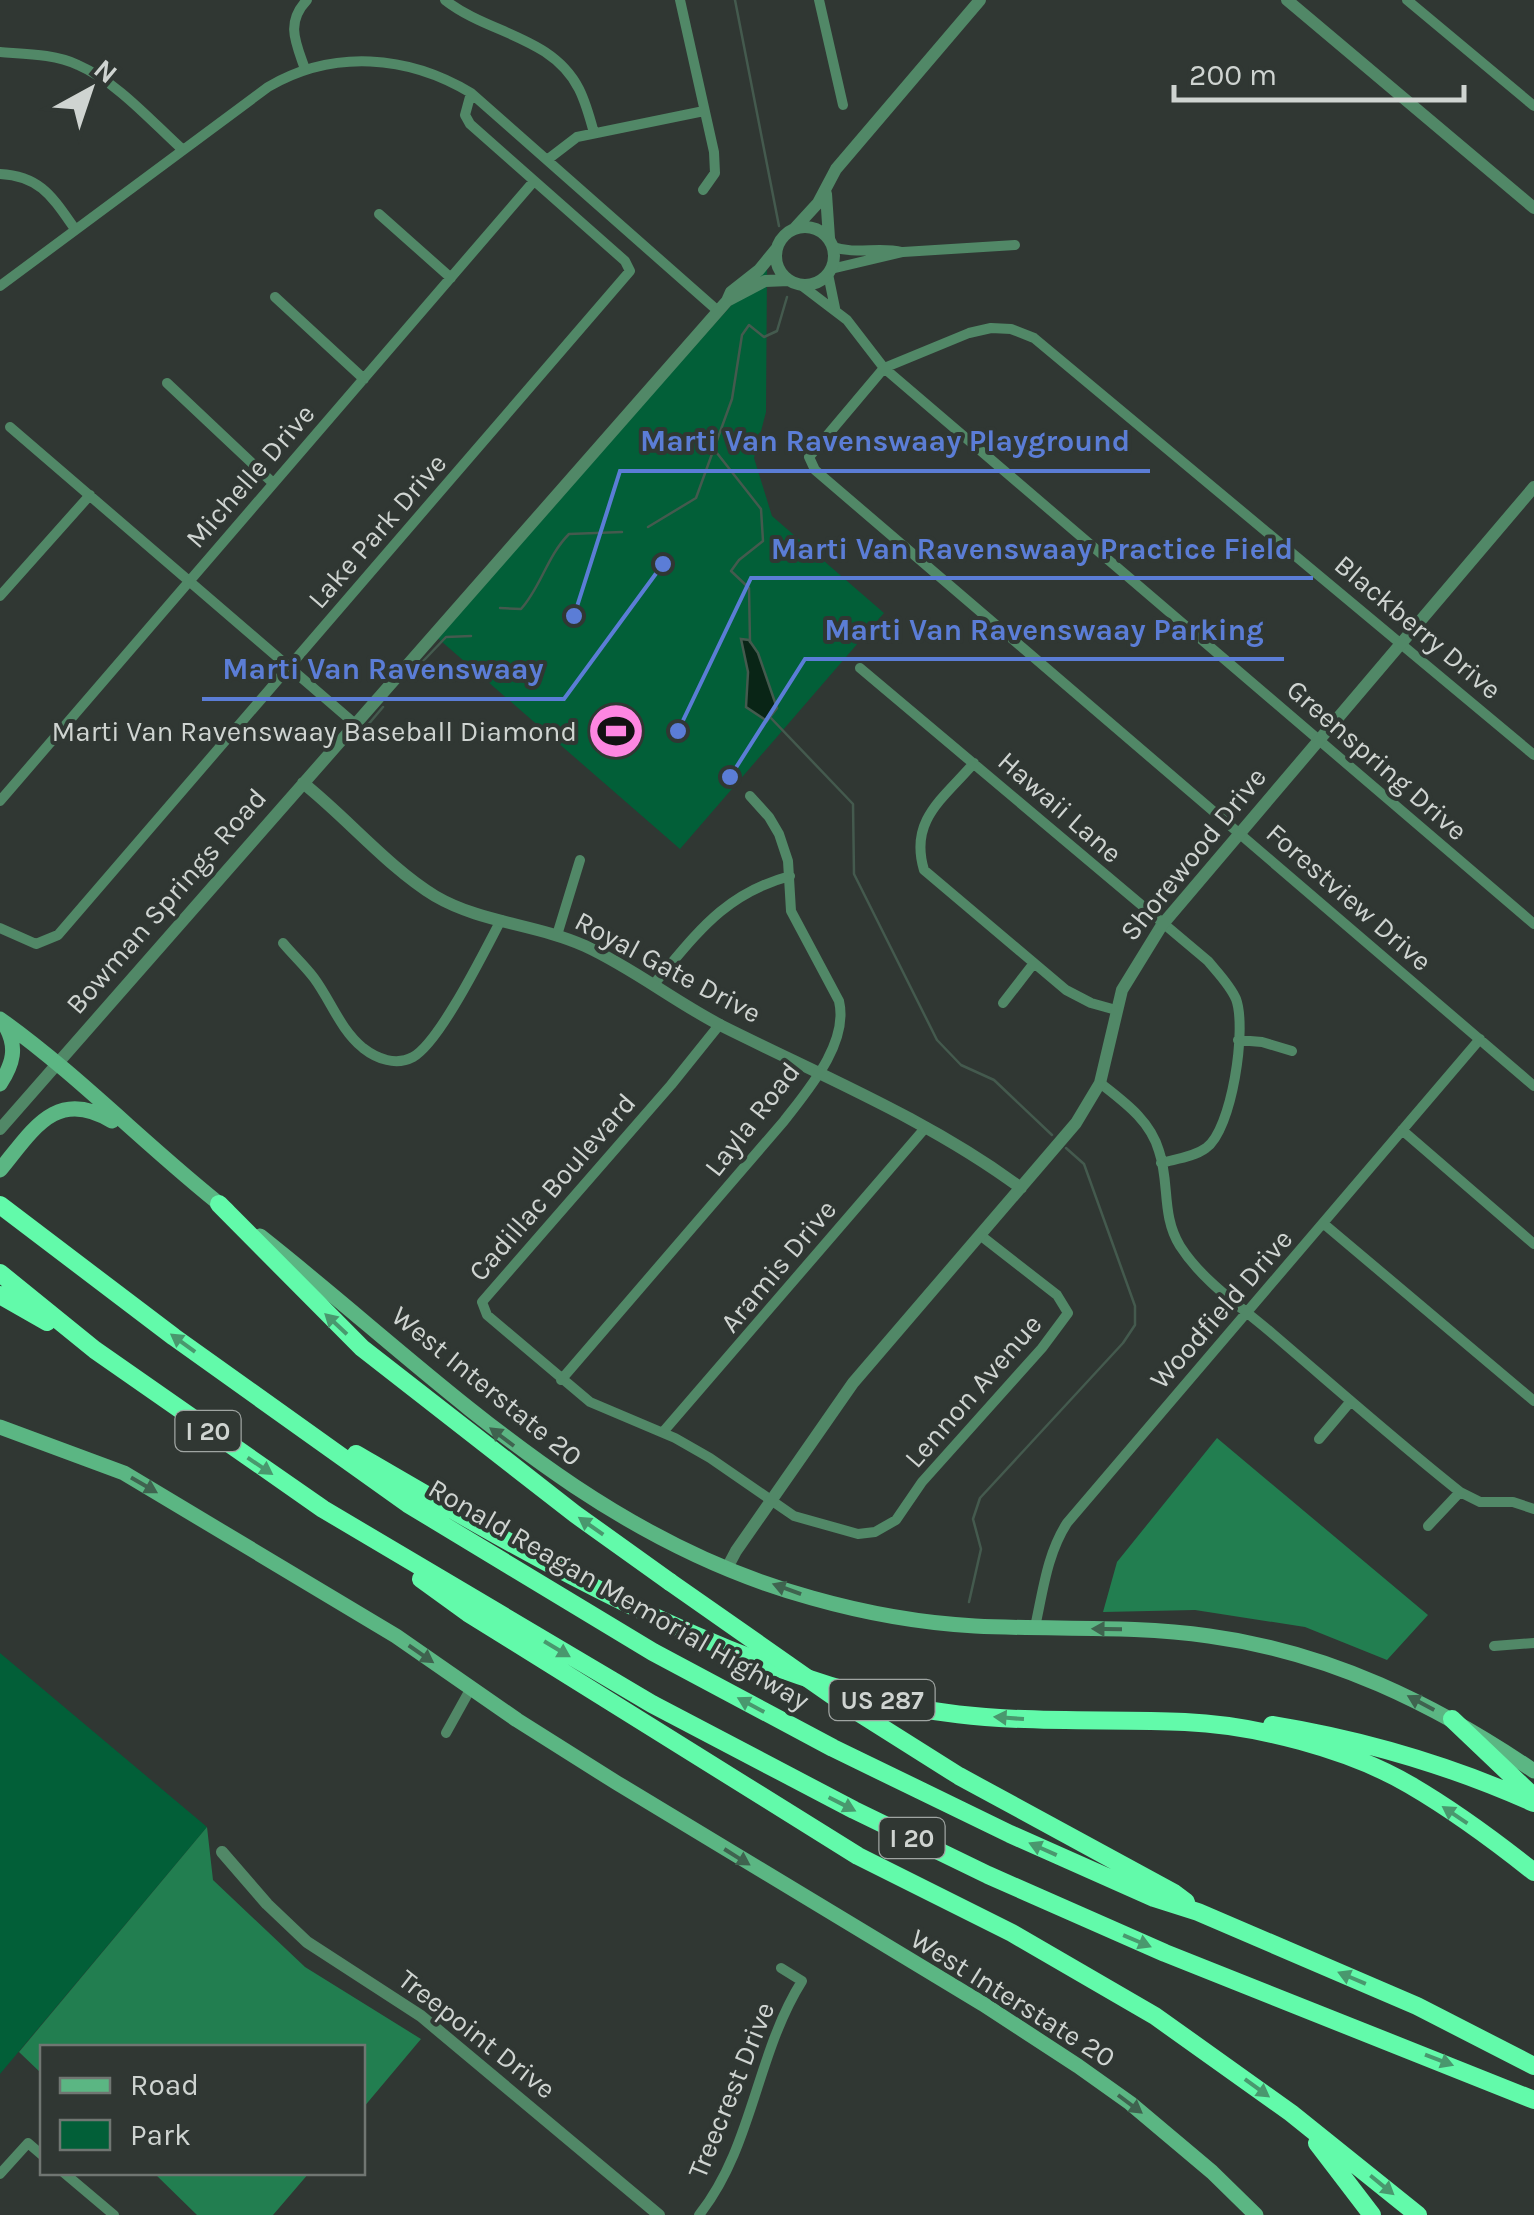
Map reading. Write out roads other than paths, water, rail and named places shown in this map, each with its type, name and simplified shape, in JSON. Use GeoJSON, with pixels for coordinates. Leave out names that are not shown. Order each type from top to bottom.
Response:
{"type":"FeatureCollection","features":[{"type":"Feature","properties":{"kind":"highway"},"geometry":{"type":"LineString","coordinates":[[219,1204],[362,1348],[575,1514],[840,1701],[959,1776],[1174,1892],[1198,1912]]}},
{"type":"Feature","properties":{"kind":"highway","name":"Ronald Reagan Memorial Highway"},"geometry":{"type":"LineString","coordinates":[[0,1205],[408,1504],[653,1652],[929,1796],[1154,1898],[1198,1912],[1417,2006],[1534,2066]]}},
{"type":"Feature","properties":{"kind":"highway","name":"I 20"},"geometry":{"type":"LineString","coordinates":[[0,1273],[95,1350],[323,1509],[652,1704],[854,1810],[1102,1926],[1534,2100]]}},
{"type":"Feature","properties":{"kind":"highway"},"geometry":{"type":"LineString","coordinates":[[0,1295],[95,1350]]}},
{"type":"Feature","properties":{"kind":"highway","name":"US 287"},"geometry":{"type":"LineString","coordinates":[[263,1400],[450,1510],[624,1602],[787,1673],[900,1705],[1006,1718],[1186,1722],[1236,1727],[1334,1753],[1409,1784],[1534,1872]]}},
{"type":"Feature","properties":{"kind":"highway"},"geometry":{"type":"LineString","coordinates":[[323,1509],[468,1613],[766,1800],[858,1856],[1087,1975],[1155,2016],[1291,2113],[1418,2215]]}},
{"type":"Feature","properties":{"kind":"highway"},"geometry":{"type":"LineString","coordinates":[[1452,1720],[1534,1800]]}},
{"type":"Feature","properties":{"kind":"highway"},"geometry":{"type":"LineString","coordinates":[[1236,1727],[1254,1722],[1358,1740],[1534,1800]]}},
{"type":"Feature","properties":{"kind":"highway"},"geometry":{"type":"LineString","coordinates":[[1291,2113],[1372,2215]]}},
{"type":"Feature","properties":{"kind":"main road","name":"West Interstate 20"},"geometry":{"type":"LineString","coordinates":[[2,1020],[464,1407],[540,1465],[664,1541],[809,1598],[857,1609],[973,1626],[1140,1630],[1210,1636],[1268,1647],[1349,1670],[1412,1698],[1534,1771]]}},
{"type":"Feature","properties":{"kind":"main road"},"geometry":{"type":"LineString","coordinates":[[1,1083],[14,1052],[12,1036],[2,1020]]}},
{"type":"Feature","properties":{"kind":"main road"},"geometry":{"type":"LineString","coordinates":[[0,1170],[45,1119],[69,1107],[84,1108],[138,1136]]}},
{"type":"Feature","properties":{"kind":"main road","name":"West Interstate 20"},"geometry":{"type":"LineString","coordinates":[[0,1427],[95,1460],[136,1480],[396,1636],[618,1783],[1078,2066],[1130,2102],[1256,2215]]}},
{"type":"Feature","properties":{"kind":"street"},"geometry":{"type":"LineString","coordinates":[[305,69],[292,32],[294,17],[307,0]]}},
{"type":"Feature","properties":{"kind":"street"},"geometry":{"type":"LineString","coordinates":[[445,0],[468,16],[534,44],[557,60],[580,91],[594,133]]}},
{"type":"Feature","properties":{"kind":"street"},"geometry":{"type":"LineString","coordinates":[[680,0],[716,166],[704,190]]}},
{"type":"Feature","properties":{"kind":"street"},"geometry":{"type":"LineString","coordinates":[[819,0],[843,105]]}},
{"type":"Feature","properties":{"kind":"street"},"geometry":{"type":"LineString","coordinates":[[1287,0],[1534,208]]}},
{"type":"Feature","properties":{"kind":"street"},"geometry":{"type":"LineString","coordinates":[[1407,0],[1534,106]]}},
{"type":"Feature","properties":{"kind":"street"},"geometry":{"type":"LineString","coordinates":[[976,2],[836,169],[810,214],[787,233],[777,248],[778,267],[795,282],[821,281],[830,272],[903,252],[1015,245]]}},
{"type":"Feature","properties":{"kind":"street"},"geometry":{"type":"LineString","coordinates":[[0,52],[34,54],[77,64],[104,82],[182,150]]}},
{"type":"Feature","properties":{"kind":"street"},"geometry":{"type":"LineString","coordinates":[[0,286],[268,87],[305,69],[375,60],[432,72],[471,93],[723,306]]}},
{"type":"Feature","properties":{"kind":"street"},"geometry":{"type":"LineString","coordinates":[[471,93],[465,114],[470,124],[534,181]]}},
{"type":"Feature","properties":{"kind":"street"},"geometry":{"type":"LineString","coordinates":[[547,160],[577,136],[704,111]]}},
{"type":"Feature","properties":{"kind":"street"},"geometry":{"type":"LineString","coordinates":[[0,174],[22,175],[38,184],[75,229]]}},
{"type":"Feature","properties":{"kind":"street","name":"Lake Park Drive"},"geometry":{"type":"LineString","coordinates":[[0,928],[31,943],[42,944],[58,935],[630,271],[625,261],[534,181]]}},
{"type":"Feature","properties":{"kind":"street","name":"Michelle Drive"},"geometry":{"type":"LineString","coordinates":[[0,801],[534,181]]}},
{"type":"Feature","properties":{"kind":"street"},"geometry":{"type":"LineString","coordinates":[[826,186],[830,272]]}},
{"type":"Feature","properties":{"kind":"street"},"geometry":{"type":"LineString","coordinates":[[380,214],[452,278]]}},
{"type":"Feature","properties":{"kind":"street"},"geometry":{"type":"LineString","coordinates":[[795,228],[814,228],[831,243],[852,253],[889,249],[903,252]]}},
{"type":"Feature","properties":{"kind":"street","name":"Bowman Springs Road"},"geometry":{"type":"LineString","coordinates":[[0,1129],[723,306],[731,292],[759,270],[777,248]]}},
{"type":"Feature","properties":{"kind":"street","name":"Greenspring Drive"},"geometry":{"type":"LineString","coordinates":[[830,272],[836,309]]}},
{"type":"Feature","properties":{"kind":"street","name":"Bowman Springs Road"},"geometry":{"type":"LineString","coordinates":[[723,306],[766,281],[795,282]]}},
{"type":"Feature","properties":{"kind":"street","name":"Greenspring Drive"},"geometry":{"type":"LineString","coordinates":[[795,282],[836,309],[884,368],[1534,924]]}},
{"type":"Feature","properties":{"kind":"street"},"geometry":{"type":"LineString","coordinates":[[275,297],[364,379]]}},
{"type":"Feature","properties":{"kind":"street","name":"Blackberry Drive"},"geometry":{"type":"LineString","coordinates":[[814,470],[809,457],[884,368],[969,333],[1011,328],[1034,338],[1534,755]]}},
{"type":"Feature","properties":{"kind":"street"},"geometry":{"type":"LineString","coordinates":[[168,383],[273,483]]}},
{"type":"Feature","properties":{"kind":"street"},"geometry":{"type":"LineString","coordinates":[[10,427],[354,724]]}},
{"type":"Feature","properties":{"kind":"street","name":"Forestview Drive"},"geometry":{"type":"LineString","coordinates":[[814,470],[1534,1086]]}},
{"type":"Feature","properties":{"kind":"street","name":"Shorewood Drive"},"geometry":{"type":"LineString","coordinates":[[728,1568],[854,1383],[1076,1123],[1100,1083],[1122,990],[1162,925],[1534,488]]}},
{"type":"Feature","properties":{"kind":"street"},"geometry":{"type":"LineString","coordinates":[[0,596],[90,496]]}},
{"type":"Feature","properties":{"kind":"street","name":"Hawaii Lane"},"geometry":{"type":"LineString","coordinates":[[860,668],[1208,962],[1228,984],[1237,1002],[1238,1040],[1226,1122],[1215,1140],[1200,1152],[1161,1163]]}},
{"type":"Feature","properties":{"kind":"street"},"geometry":{"type":"LineString","coordinates":[[974,763],[920,830],[918,851],[924,870],[1066,990],[1116,1010]]}},
{"type":"Feature","properties":{"kind":"street","name":"Royal Gate Drive"},"geometry":{"type":"LineString","coordinates":[[303,783],[433,895],[481,917],[557,935],[610,958],[720,1024],[926,1127],[976,1155],[1021,1188]]}},
{"type":"Feature","properties":{"kind":"street","name":"Layla Road"},"geometry":{"type":"LineString","coordinates":[[561,1380],[784,1121],[818,1073],[837,1034],[842,1015],[837,996],[792,911],[790,876],[778,834],[769,816],[750,796]]}},
{"type":"Feature","properties":{"kind":"street"},"geometry":{"type":"LineString","coordinates":[[557,935],[580,860]]}},
{"type":"Feature","properties":{"kind":"street"},"geometry":{"type":"LineString","coordinates":[[653,986],[724,906],[767,882],[790,876]]}},
{"type":"Feature","properties":{"kind":"street"},"geometry":{"type":"LineString","coordinates":[[283,943],[314,978],[362,1047],[382,1060],[403,1060],[414,1056],[434,1037],[501,920]]}},
{"type":"Feature","properties":{"kind":"street"},"geometry":{"type":"LineString","coordinates":[[1003,1003],[1034,964]]}},
{"type":"Feature","properties":{"kind":"street","name":"Cadillac Boulevard"},"geometry":{"type":"LineString","coordinates":[[720,1024],[482,1302],[486,1315],[590,1402],[664,1432],[710,1458],[770,1502],[807,1520],[867,1533]]}},
{"type":"Feature","properties":{"kind":"street","name":"Woodfield Drive"},"geometry":{"type":"LineString","coordinates":[[1035,1628],[1056,1540],[1068,1523],[1480,1039]]}},
{"type":"Feature","properties":{"kind":"street"},"geometry":{"type":"LineString","coordinates":[[1238,1040],[1292,1051]]}},
{"type":"Feature","properties":{"kind":"street"},"geometry":{"type":"LineString","coordinates":[[1100,1083],[1134,1110],[1149,1129],[1160,1151],[1166,1212],[1181,1247],[1217,1287],[1460,1492],[1480,1502],[1512,1502],[1534,1509]]}},
{"type":"Feature","properties":{"kind":"street","name":"Aramis Drive"},"geometry":{"type":"LineString","coordinates":[[664,1432],[926,1127]]}},
{"type":"Feature","properties":{"kind":"street"},"geometry":{"type":"LineString","coordinates":[[1402,1130],[1534,1244]]}},
{"type":"Feature","properties":{"kind":"street"},"geometry":{"type":"LineString","coordinates":[[1324,1224],[1534,1401]]}},
{"type":"Feature","properties":{"kind":"street","name":"Lennon Avenue"},"geometry":{"type":"LineString","coordinates":[[867,1533],[896,1520],[922,1482],[1042,1348],[1068,1313],[1057,1295],[980,1234]]}},
{"type":"Feature","properties":{"kind":"street"},"geometry":{"type":"LineString","coordinates":[[1319,1439],[1351,1401]]}},
{"type":"Feature","properties":{"kind":"street"},"geometry":{"type":"LineString","coordinates":[[1428,1526],[1460,1492]]}},
{"type":"Feature","properties":{"kind":"street"},"geometry":{"type":"LineString","coordinates":[[1494,1646],[1534,1643]]}},
{"type":"Feature","properties":{"kind":"street"},"geometry":{"type":"LineString","coordinates":[[446,1734],[471,1688]]}},
{"type":"Feature","properties":{"kind":"street","name":"Treepoint Drive"},"geometry":{"type":"LineString","coordinates":[[222,1852],[266,1904],[307,1942],[421,2016],[659,2215]]}},
{"type":"Feature","properties":{"kind":"street","name":"Treecrest Drive"},"geometry":{"type":"LineString","coordinates":[[698,2215],[730,2167],[780,2020],[802,1980],[781,1968]]}},
{"type":"Feature","properties":{"kind":"street"},"geometry":{"type":"LineString","coordinates":[[0,2174],[28,2143],[40,2153]]}},
{"type":"Feature","properties":{"kind":"street"},"geometry":{"type":"LineString","coordinates":[[67,2175],[114,2215]]}},
{"type":"Feature","properties":{"kind":"waterway"},"geometry":{"type":"LineString","coordinates":[[735,0],[779,226]]}},
{"type":"Feature","properties":{"kind":"waterway"},"geometry":{"type":"LineString","coordinates":[[648,527],[696,498],[732,399],[742,335],[749,325],[764,337],[777,331],[787,297]]}},
{"type":"Feature","properties":{"kind":"waterway"},"geometry":{"type":"LineString","coordinates":[[713,448],[761,509],[763,541],[731,571],[749,588],[750,642]]}},
{"type":"Feature","properties":{"kind":"waterway"},"geometry":{"type":"LineString","coordinates":[[500,608],[521,609],[569,534],[622,532]]}},
{"type":"Feature","properties":{"kind":"waterway"},"geometry":{"type":"LineString","coordinates":[[409,676],[446,637],[471,636]]}},
{"type":"Feature","properties":{"kind":"waterway"},"geometry":{"type":"LineString","coordinates":[[356,739],[383,707]]}},
{"type":"Feature","properties":{"kind":"waterway"},"geometry":{"type":"LineString","coordinates":[[769,716],[853,804],[854,874],[937,1040],[961,1065],[994,1080],[1052,1135]]}},
{"type":"Feature","properties":{"kind":"waterway"},"geometry":{"type":"LineString","coordinates":[[969,1602],[981,1549],[973,1519],[980,1498],[1123,1343],[1135,1325],[1135,1306],[1084,1164],[1066,1148]]}},
{"type":"Feature","properties":{"kind":"place","name":"Marti Van Ravenswaay"},"geometry":{"type":"Point","coordinates":[663,564]}},
{"type":"Feature","properties":{"kind":"place","name":"Marti Van Ravenswaay Playground"},"geometry":{"type":"Point","coordinates":[574,616]}},
{"type":"Feature","properties":{"kind":"place","name":"Marti Van Ravenswaay Baseball Diamond"},"geometry":{"type":"Point","coordinates":[616,731]}},
{"type":"Feature","properties":{"kind":"place","name":"Marti Van Ravenswaay Practice Field"},"geometry":{"type":"Point","coordinates":[678,731]}},
{"type":"Feature","properties":{"kind":"place","name":"Marti Van Ravenswaay Parking"},"geometry":{"type":"Point","coordinates":[730,777]}}]}
